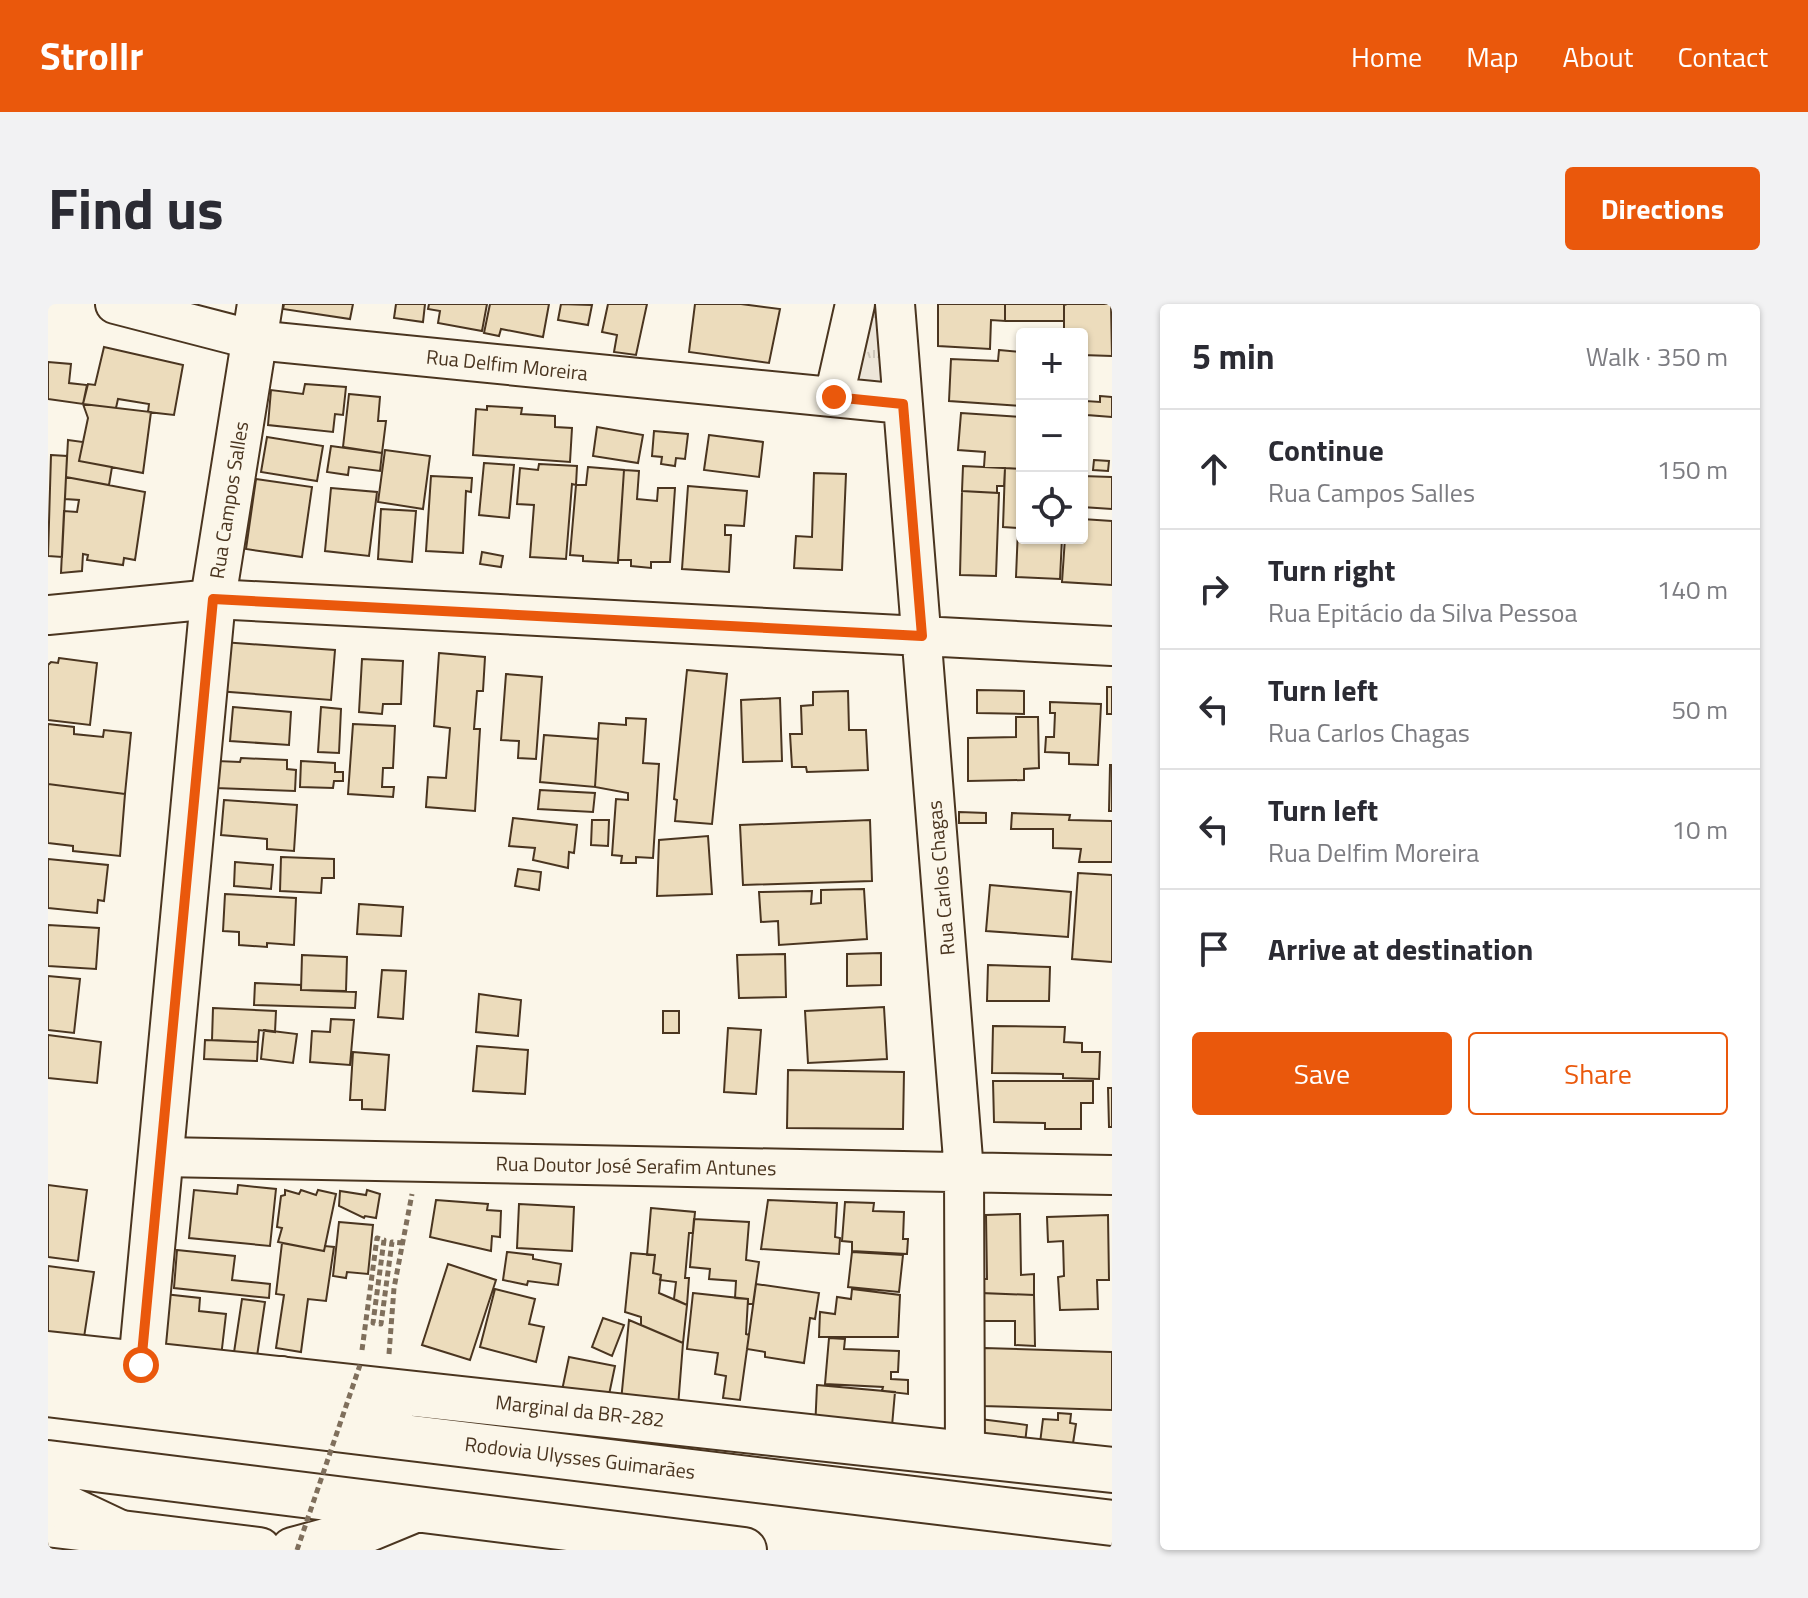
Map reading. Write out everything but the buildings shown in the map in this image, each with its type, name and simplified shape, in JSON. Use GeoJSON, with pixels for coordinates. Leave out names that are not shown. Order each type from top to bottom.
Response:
{"type":"FeatureCollection","features":[{"type":"Feature","properties":{"kind":"main road","name":"Rua Campos Salles"},"geometry":{"type":"LineString","coordinates":[[141,1365],[213,599],[257,322]]}},
{"type":"Feature","properties":{"kind":"main road","name":"Marginal da BR-282"},"geometry":{"type":"LineString","coordinates":[[48,1354],[281,1379],[373,1378],[1112,1470]]}},
{"type":"Feature","properties":{"kind":"main road"},"geometry":{"type":"LineString","coordinates":[[281,1379],[475,1446]]}},
{"type":"Feature","properties":{"kind":"main road","name":"Rodovia Ulysses Guimarães"},"geometry":{"type":"LineString","coordinates":[[48,1394],[1112,1523]]}},
{"type":"Feature","properties":{"kind":"main road"},"geometry":{"type":"LineString","coordinates":[[48,1463],[744,1550]]}},
{"type":"Feature","properties":{"kind":"main road"},"geometry":{"type":"LineString","coordinates":[[48,1499],[119,1541]]}},
{"type":"Feature","properties":{"kind":"main road"},"geometry":{"type":"LineString","coordinates":[[295,1550],[366,1530],[415,1509]]}},
{"type":"Feature","properties":{"kind":"main road"},"geometry":{"type":"LineString","coordinates":[[48,1524],[119,1541],[259,1550]]}},
{"type":"Feature","properties":{"kind":"street","name":"Rua Delfim Moreira"},"geometry":{"type":"LineString","coordinates":[[115,304],[903,404]]}},
{"type":"Feature","properties":{"kind":"street"},"geometry":{"type":"LineString","coordinates":[[834,397],[855,304]]}},
{"type":"Feature","properties":{"kind":"street","name":"Rua Carlos Chagas"},"geometry":{"type":"LineString","coordinates":[[895,304],[964,1172],[965,1452]]}},
{"type":"Feature","properties":{"kind":"street"},"geometry":{"type":"LineString","coordinates":[[48,615],[213,599],[1112,646]]}},
{"type":"Feature","properties":{"kind":"street","name":"Rua Doutor José Serafim Antunes"},"geometry":{"type":"LineString","coordinates":[[161,1157],[1112,1175]]}},
{"type":"Feature","properties":{"kind":"path"},"geometry":{"type":"LineString","coordinates":[[295,1550],[373,1378],[419,1162]]}},
{"type":"Feature","properties":{"kind":"path"},"geometry":{"type":"LineString","coordinates":[[373,1378],[377,1238],[384,1240],[373,1323],[381,1324],[392,1242],[403,1243]]}},
{"type":"Feature","properties":{"kind":"green space"},"geometry":{"type":"Polygon","coordinates":[[[855,304],[895,304],[903,404],[834,397],[855,304]]]}},
{"type":"Feature","properties":{"kind":"route"},"geometry":{"type":"LineString","coordinates":[[141,1365],[213,599],[922,636],[903,404],[834,397]]}}]}
